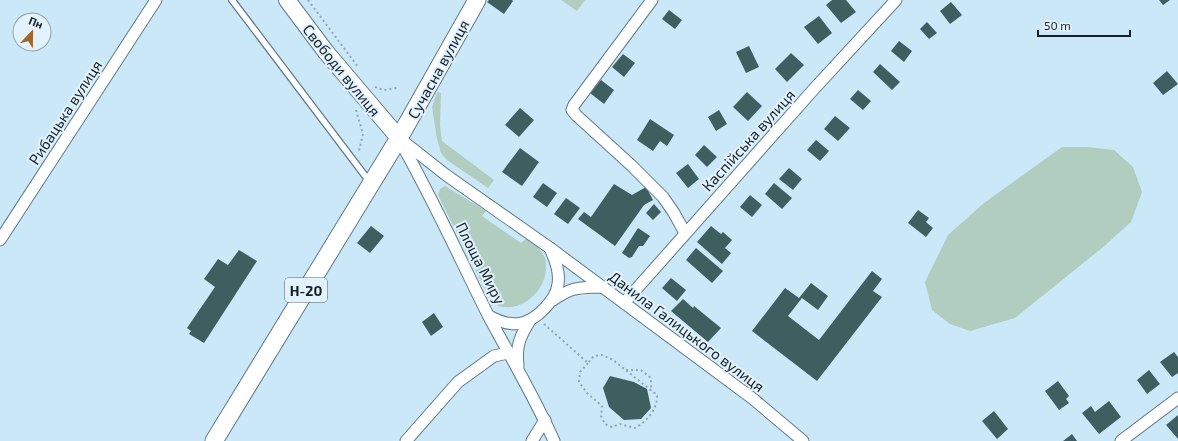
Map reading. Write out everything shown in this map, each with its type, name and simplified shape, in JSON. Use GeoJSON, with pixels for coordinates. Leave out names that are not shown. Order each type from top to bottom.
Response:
{"type":"FeatureCollection","features":[{"type":"Feature","properties":{"kind":"main road","name":"Свободи вулиця"},"geometry":{"type":"LineString","coordinates":[[287,0],[326,52],[399,138]]}},
{"type":"Feature","properties":{"kind":"main road","name":"Сучасна вулиця"},"geometry":{"type":"LineString","coordinates":[[399,138],[477,0]]}},
{"type":"Feature","properties":{"kind":"main road","name":"Н-20"},"geometry":{"type":"LineString","coordinates":[[214,441],[399,138]]}},
{"type":"Feature","properties":{"kind":"street","name":"Рибацька вулиця"},"geometry":{"type":"LineString","coordinates":[[0,240],[156,0]]}},
{"type":"Feature","properties":{"kind":"street"},"geometry":{"type":"LineString","coordinates":[[652,0],[574,105],[572,110],[632,166],[663,198],[674,213],[685,234]]}},
{"type":"Feature","properties":{"kind":"street","name":"Каспійська вулиця"},"geometry":{"type":"LineString","coordinates":[[624,303],[812,90],[896,0]]}},
{"type":"Feature","properties":{"kind":"street"},"geometry":{"type":"LineString","coordinates":[[399,138],[446,175],[550,248],[558,269],[558,285],[553,300]]}},
{"type":"Feature","properties":{"kind":"street","name":"Площа Миру"},"geometry":{"type":"LineString","coordinates":[[399,138],[420,176],[489,315],[501,322],[514,324],[532,319]]}},
{"type":"Feature","properties":{"kind":"street","name":"Данила Галицького вулиця"},"geometry":{"type":"LineString","coordinates":[[550,248],[752,398],[803,441]]}},
{"type":"Feature","properties":{"kind":"street"},"geometry":{"type":"LineString","coordinates":[[519,371],[517,354],[518,343],[522,333],[532,319],[565,291],[575,287],[603,287]]}},
{"type":"Feature","properties":{"kind":"street"},"geometry":{"type":"LineString","coordinates":[[489,315],[545,420],[554,441]]}},
{"type":"Feature","properties":{"kind":"street"},"geometry":{"type":"LineString","coordinates":[[406,441],[458,382],[494,356],[508,353]]}},
{"type":"Feature","properties":{"kind":"street"},"geometry":{"type":"LineString","coordinates":[[1121,441],[1178,398]]}},
{"type":"Feature","properties":{"kind":"street"},"geometry":{"type":"LineString","coordinates":[[532,441],[545,420]]}},
{"type":"Feature","properties":{"kind":"lane"},"geometry":{"type":"LineString","coordinates":[[232,0],[371,184]]}},
{"type":"Feature","properties":{"kind":"path"},"geometry":{"type":"LineString","coordinates":[[308,0],[359,67]]}},
{"type":"Feature","properties":{"kind":"path"},"geometry":{"type":"LineString","coordinates":[[374,86],[378,89],[384,90],[397,88]]}},
{"type":"Feature","properties":{"kind":"path"},"geometry":{"type":"LineString","coordinates":[[532,319],[588,363]]}},
{"type":"Feature","properties":{"kind":"path"},"geometry":{"type":"LineString","coordinates":[[602,355],[613,360],[657,396],[655,408],[642,424],[635,428],[620,424],[612,426],[605,424],[601,416],[602,406],[587,393],[579,382],[580,372],[588,363],[594,356],[602,355]]}},
{"type":"Feature","properties":{"kind":"path"},"geometry":{"type":"LineString","coordinates":[[626,370],[641,370],[651,378],[651,391]]}},
{"type":"Feature","properties":{"kind":"green space"},"geometry":{"type":"Polygon","coordinates":[[[561,0],[585,0],[577,11],[561,0]]]}},
{"type":"Feature","properties":{"kind":"green space"},"geometry":{"type":"Polygon","coordinates":[[[437,92],[441,93],[440,126],[442,141],[494,180],[488,188],[447,160],[441,153],[437,139],[432,107],[437,92]]]}},
{"type":"Feature","properties":{"kind":"green space"},"geometry":{"type":"Polygon","coordinates":[[[1062,147],[1087,147],[1114,150],[1133,167],[1142,192],[1131,222],[1102,248],[1015,318],[970,331],[950,324],[932,310],[925,282],[948,235],[984,203],[1062,147]]]}},
{"type":"Feature","properties":{"kind":"green space"},"geometry":{"type":"Polygon","coordinates":[[[445,186],[486,211],[482,216],[521,243],[527,238],[540,249],[546,260],[545,277],[541,286],[528,300],[520,305],[511,307],[501,307],[492,303],[438,195],[440,189],[445,186]]]}},
{"type":"Feature","properties":{"kind":"building"},"geometry":{"type":"Polygon","coordinates":[[[489,0],[513,1],[504,14],[487,2],[489,0]]]}},
{"type":"Feature","properties":{"kind":"building"},"geometry":{"type":"Polygon","coordinates":[[[832,0],[846,0],[856,12],[841,23],[826,5],[832,0]]]}},
{"type":"Feature","properties":{"kind":"building"},"geometry":{"type":"Polygon","coordinates":[[[1159,0],[1170,0],[1163,5],[1159,0]]]}},
{"type":"Feature","properties":{"kind":"building"},"geometry":{"type":"Polygon","coordinates":[[[951,2],[962,15],[950,24],[940,11],[951,2]]]}},
{"type":"Feature","properties":{"kind":"building"},"geometry":{"type":"Polygon","coordinates":[[[669,10],[682,20],[675,29],[662,19],[669,10]]]}},
{"type":"Feature","properties":{"kind":"building"},"geometry":{"type":"Polygon","coordinates":[[[819,16],[832,33],[818,44],[804,27],[819,16]]]}},
{"type":"Feature","properties":{"kind":"building"},"geometry":{"type":"Polygon","coordinates":[[[927,22],[937,33],[929,39],[920,29],[927,22]]]}},
{"type":"Feature","properties":{"kind":"building"},"geometry":{"type":"Polygon","coordinates":[[[899,41],[912,51],[904,62],[891,51],[899,41]]]}},
{"type":"Feature","properties":{"kind":"building"},"geometry":{"type":"Polygon","coordinates":[[[749,46],[759,67],[746,73],[736,52],[749,46]]]}},
{"type":"Feature","properties":{"kind":"building"},"geometry":{"type":"Polygon","coordinates":[[[791,53],[804,65],[787,82],[775,69],[791,53]]]}},
{"type":"Feature","properties":{"kind":"building"},"geometry":{"type":"Polygon","coordinates":[[[623,54],[635,63],[624,77],[612,67],[623,54]]]}},
{"type":"Feature","properties":{"kind":"building"},"geometry":{"type":"Polygon","coordinates":[[[880,64],[900,82],[892,90],[873,72],[880,64]]]}},
{"type":"Feature","properties":{"kind":"building"},"geometry":{"type":"Polygon","coordinates":[[[1167,71],[1178,84],[1163,95],[1153,83],[1167,71]]]}},
{"type":"Feature","properties":{"kind":"building"},"geometry":{"type":"Polygon","coordinates":[[[601,80],[614,90],[604,104],[590,93],[601,80]]]}},
{"type":"Feature","properties":{"kind":"building"},"geometry":{"type":"Polygon","coordinates":[[[858,90],[871,101],[863,110],[850,99],[858,90]]]}},
{"type":"Feature","properties":{"kind":"building"},"geometry":{"type":"Polygon","coordinates":[[[747,92],[762,106],[748,121],[733,107],[747,92]]]}},
{"type":"Feature","properties":{"kind":"building"},"geometry":{"type":"Polygon","coordinates":[[[520,108],[534,120],[519,137],[505,125],[520,108]]]}},
{"type":"Feature","properties":{"kind":"building"},"geometry":{"type":"Polygon","coordinates":[[[719,110],[727,124],[716,131],[708,117],[719,110]]]}},
{"type":"Feature","properties":{"kind":"building"},"geometry":{"type":"Polygon","coordinates":[[[835,116],[850,128],[838,141],[824,129],[835,116]]]}},
{"type":"Feature","properties":{"kind":"building"},"geometry":{"type":"Polygon","coordinates":[[[650,119],[674,135],[667,146],[660,141],[653,151],[637,140],[650,119]]]}},
{"type":"Feature","properties":{"kind":"building"},"geometry":{"type":"Polygon","coordinates":[[[816,140],[829,151],[820,161],[807,150],[816,140]]]}},
{"type":"Feature","properties":{"kind":"building"},"geometry":{"type":"Polygon","coordinates":[[[704,145],[717,157],[707,167],[695,155],[704,145]]]}},
{"type":"Feature","properties":{"kind":"building"},"geometry":{"type":"Polygon","coordinates":[[[520,148],[539,162],[522,186],[502,172],[520,148]]]}},
{"type":"Feature","properties":{"kind":"building"},"geometry":{"type":"Polygon","coordinates":[[[688,164],[699,179],[688,188],[676,173],[688,164]]]}},
{"type":"Feature","properties":{"kind":"building"},"geometry":{"type":"Polygon","coordinates":[[[789,168],[802,179],[793,190],[779,179],[789,168]]]}},
{"type":"Feature","properties":{"kind":"building"},"geometry":{"type":"Polygon","coordinates":[[[543,183],[557,193],[547,207],[533,197],[543,183]]]}},
{"type":"Feature","properties":{"kind":"building"},"geometry":{"type":"Polygon","coordinates":[[[774,183],[792,198],[782,209],[765,194],[774,183]]]}},
{"type":"Feature","properties":{"kind":"building"},"geometry":{"type":"Polygon","coordinates":[[[614,184],[632,195],[646,187],[653,200],[644,205],[615,246],[578,219],[584,212],[591,217],[614,184]]]}},
{"type":"Feature","properties":{"kind":"building"},"geometry":{"type":"Polygon","coordinates":[[[750,195],[762,205],[752,217],[740,207],[750,195]]]}},
{"type":"Feature","properties":{"kind":"building"},"geometry":{"type":"Polygon","coordinates":[[[566,198],[580,208],[568,224],[554,214],[566,198]]]}},
{"type":"Feature","properties":{"kind":"building"},"geometry":{"type":"Polygon","coordinates":[[[654,204],[661,212],[653,220],[646,213],[654,204]]]}},
{"type":"Feature","properties":{"kind":"building"},"geometry":{"type":"Polygon","coordinates":[[[918,210],[929,218],[926,222],[933,228],[926,237],[908,223],[918,210]]]}},
{"type":"Feature","properties":{"kind":"building"},"geometry":{"type":"Polygon","coordinates":[[[371,226],[384,236],[370,253],[357,243],[371,226]]]}},
{"type":"Feature","properties":{"kind":"building"},"geometry":{"type":"Polygon","coordinates":[[[711,226],[721,234],[723,232],[732,240],[725,248],[731,253],[722,264],[697,242],[711,226]]]}},
{"type":"Feature","properties":{"kind":"building"},"geometry":{"type":"Polygon","coordinates":[[[638,228],[650,236],[643,246],[639,246],[632,257],[629,258],[622,253],[638,228]]]}},
{"type":"Feature","properties":{"kind":"building"},"geometry":{"type":"Polygon","coordinates":[[[696,248],[723,271],[712,283],[686,260],[696,248]]]}},
{"type":"Feature","properties":{"kind":"building"},"geometry":{"type":"Polygon","coordinates":[[[239,250],[257,261],[204,343],[189,334],[191,331],[187,328],[215,287],[204,279],[218,259],[228,265],[239,250]]]}},
{"type":"Feature","properties":{"kind":"building"},"geometry":{"type":"Polygon","coordinates":[[[872,271],[882,279],[873,291],[882,297],[817,381],[752,331],[785,288],[799,298],[811,283],[828,296],[818,310],[802,298],[788,316],[819,340],[872,271]]]}},
{"type":"Feature","properties":{"kind":"building"},"geometry":{"type":"Polygon","coordinates":[[[671,278],[686,290],[677,301],[662,288],[671,278]]]}},
{"type":"Feature","properties":{"kind":"building"},"geometry":{"type":"Polygon","coordinates":[[[683,299],[721,328],[708,342],[671,311],[683,299]]]}},
{"type":"Feature","properties":{"kind":"building"},"geometry":{"type":"Polygon","coordinates":[[[434,313],[443,327],[431,336],[422,322],[434,313]]]}},
{"type":"Feature","properties":{"kind":"building"},"geometry":{"type":"Polygon","coordinates":[[[1174,352],[1178,357],[1178,373],[1172,377],[1160,362],[1174,352]]]}},
{"type":"Feature","properties":{"kind":"building"},"geometry":{"type":"Polygon","coordinates":[[[1149,370],[1160,384],[1147,394],[1137,380],[1149,370]]]}},
{"type":"Feature","properties":{"kind":"building"},"geometry":{"type":"Polygon","coordinates":[[[610,376],[634,382],[647,389],[651,408],[641,419],[624,420],[609,407],[603,388],[610,376]]]}},
{"type":"Feature","properties":{"kind":"building"},"geometry":{"type":"Polygon","coordinates":[[[1058,381],[1069,396],[1066,399],[1069,403],[1059,410],[1045,391],[1058,381]]]}},
{"type":"Feature","properties":{"kind":"building"},"geometry":{"type":"Polygon","coordinates":[[[1109,401],[1121,417],[1099,434],[1082,413],[1091,406],[1095,412],[1109,401]]]}},
{"type":"Feature","properties":{"kind":"building"},"geometry":{"type":"Polygon","coordinates":[[[994,411],[1008,429],[997,439],[982,421],[994,411]]]}},
{"type":"Feature","properties":{"kind":"building"},"geometry":{"type":"Polygon","coordinates":[[[1178,415],[1178,439],[1166,425],[1178,415]]]}},
{"type":"Feature","properties":{"kind":"building"},"geometry":{"type":"Polygon","coordinates":[[[1072,434],[1077,441],[1063,441],[1072,434]]]}}]}
